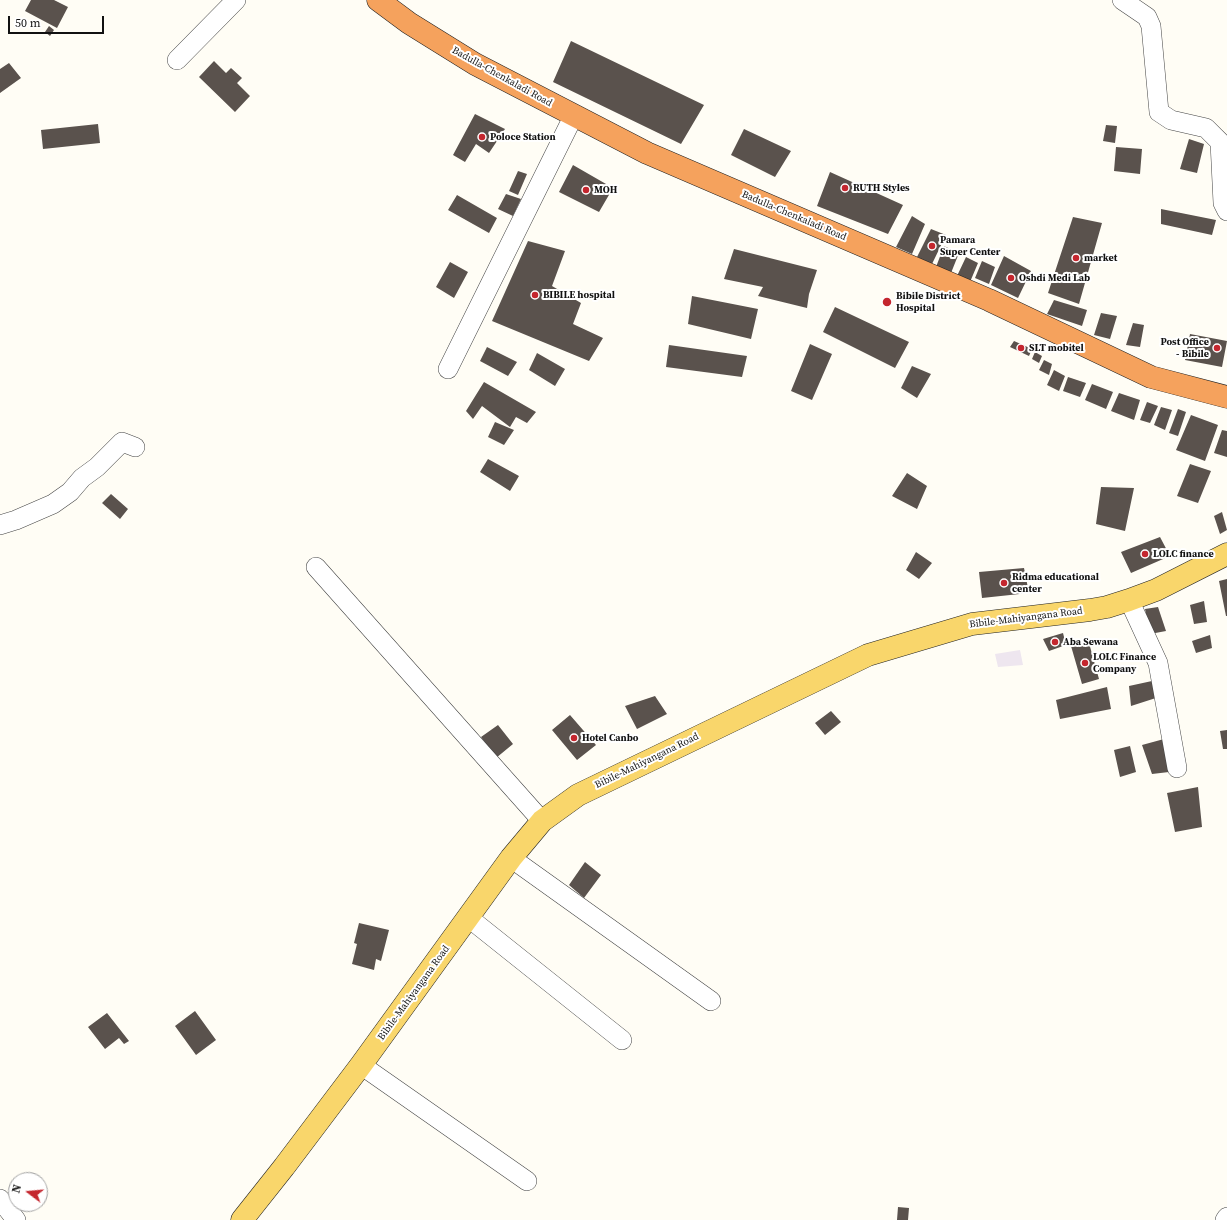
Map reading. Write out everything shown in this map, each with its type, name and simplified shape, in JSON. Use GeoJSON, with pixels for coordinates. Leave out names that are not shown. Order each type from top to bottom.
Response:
{"type":"FeatureCollection","features":[{"type":"Feature","properties":{"kind":"highway","name":"Badulla-Chenkaladi Road"},"geometry":{"type":"LineString","coordinates":[[378,0],[409,23],[475,64],[647,153],[989,300],[1151,378],[1227,397]]}},
{"type":"Feature","properties":{"kind":"main road","name":"Bibile-Mahiyangana Road"},"geometry":{"type":"LineString","coordinates":[[242,1220],[284,1167],[360,1065],[469,918],[511,858],[542,821],[578,795],[868,656],[972,624],[1090,610],[1130,600],[1156,590],[1192,573],[1227,554]]}},
{"type":"Feature","properties":{"kind":"street"},"geometry":{"type":"LineString","coordinates":[[177,60],[236,0]]}},
{"type":"Feature","properties":{"kind":"street"},"geometry":{"type":"LineString","coordinates":[[1122,0],[1147,17],[1151,26],[1159,112],[1171,120],[1206,128],[1220,142],[1223,203],[1227,211]]}},
{"type":"Feature","properties":{"kind":"street"},"geometry":{"type":"LineString","coordinates":[[448,369],[574,115]]}},
{"type":"Feature","properties":{"kind":"street"},"geometry":{"type":"LineString","coordinates":[[0,525],[16,520],[53,504],[70,492],[82,478],[97,467],[122,442],[135,446]]}},
{"type":"Feature","properties":{"kind":"street"},"geometry":{"type":"LineString","coordinates":[[316,567],[542,821]]}},
{"type":"Feature","properties":{"kind":"street"},"geometry":{"type":"LineString","coordinates":[[1130,600],[1158,664],[1177,768]]}},
{"type":"Feature","properties":{"kind":"street"},"geometry":{"type":"LineString","coordinates":[[511,858],[711,1001]]}},
{"type":"Feature","properties":{"kind":"street"},"geometry":{"type":"LineString","coordinates":[[469,918],[622,1040]]}},
{"type":"Feature","properties":{"kind":"street"},"geometry":{"type":"LineString","coordinates":[[360,1065],[527,1181]]}},
{"type":"Feature","properties":{"kind":"street"},"geometry":{"type":"LineString","coordinates":[[0,1199],[16,1220]]}},
{"type":"Feature","properties":{"kind":"shaded area"},"geometry":{"type":"Polygon","coordinates":[[[1020,650],[1023,665],[998,667],[995,654],[1020,650]]]}},
{"type":"Feature","properties":{"kind":"building"},"geometry":{"type":"Polygon","coordinates":[[[31,0],[54,0],[68,7],[57,28],[25,11],[31,0]]]}},
{"type":"Feature","properties":{"kind":"building"},"geometry":{"type":"Polygon","coordinates":[[[49,26],[54,30],[50,36],[45,32],[49,26]]]}},
{"type":"Feature","properties":{"kind":"building"},"geometry":{"type":"Polygon","coordinates":[[[571,41],[704,105],[681,144],[553,82],[571,41]]]}},
{"type":"Feature","properties":{"kind":"building"},"geometry":{"type":"Polygon","coordinates":[[[214,61],[226,73],[231,68],[242,78],[237,83],[250,96],[235,112],[199,77],[214,61]]]}},
{"type":"Feature","properties":{"kind":"building"},"geometry":{"type":"Polygon","coordinates":[[[9,63],[21,78],[0,93],[0,69],[9,63]]]}},
{"type":"Feature","properties":{"kind":"building","name":"Poloce Station"},"geometry":{"type":"Polygon","coordinates":[[[475,114],[505,129],[489,153],[476,144],[465,162],[453,155],[475,114]]]}},
{"type":"Feature","properties":{"kind":"building"},"geometry":{"type":"Polygon","coordinates":[[[98,124],[100,143],[43,149],[41,130],[98,124]]]}},
{"type":"Feature","properties":{"kind":"building"},"geometry":{"type":"Polygon","coordinates":[[[1106,125],[1117,126],[1115,143],[1103,141],[1106,125]]]}},
{"type":"Feature","properties":{"kind":"building"},"geometry":{"type":"Polygon","coordinates":[[[744,129],[791,151],[775,177],[731,155],[744,129]]]}},
{"type":"Feature","properties":{"kind":"building"},"geometry":{"type":"Polygon","coordinates":[[[1189,139],[1204,144],[1197,173],[1180,169],[1189,139]]]}},
{"type":"Feature","properties":{"kind":"building"},"geometry":{"type":"Polygon","coordinates":[[[1116,147],[1142,149],[1140,174],[1114,171],[1116,147]]]}},
{"type":"Feature","properties":{"kind":"building","name":"MOH"},"geometry":{"type":"Polygon","coordinates":[[[573,165],[613,188],[599,212],[559,192],[573,165]]]}},
{"type":"Feature","properties":{"kind":"building"},"geometry":{"type":"Polygon","coordinates":[[[518,171],[527,174],[518,195],[509,191],[518,171]]]}},
{"type":"Feature","properties":{"kind":"building","name":"RUTH Styles"},"geometry":{"type":"Polygon","coordinates":[[[830,172],[903,205],[888,234],[817,206],[830,172]]]}},
{"type":"Feature","properties":{"kind":"building"},"geometry":{"type":"Polygon","coordinates":[[[506,194],[521,199],[513,216],[498,209],[506,194]]]}},
{"type":"Feature","properties":{"kind":"building"},"geometry":{"type":"Polygon","coordinates":[[[457,195],[497,218],[489,233],[448,210],[457,195]]]}},
{"type":"Feature","properties":{"kind":"building"},"geometry":{"type":"Polygon","coordinates":[[[1161,209],[1216,220],[1212,235],[1161,224],[1161,209]]]}},
{"type":"Feature","properties":{"kind":"building"},"geometry":{"type":"Polygon","coordinates":[[[912,216],[925,224],[912,254],[896,247],[912,216]]]}},
{"type":"Feature","properties":{"kind":"building","name":"market"},"geometry":{"type":"Polygon","coordinates":[[[1073,217],[1102,223],[1079,304],[1048,293],[1073,217]]]}},
{"type":"Feature","properties":{"kind":"building","name":"Pamara Super Center"},"geometry":{"type":"Polygon","coordinates":[[[931,229],[946,235],[932,264],[917,257],[931,229]]]}},
{"type":"Feature","properties":{"kind":"building","name":"BIBILE hospital"},"geometry":{"type":"Polygon","coordinates":[[[528,241],[565,251],[552,286],[581,303],[573,324],[603,338],[589,361],[492,321],[528,241]]]}},
{"type":"Feature","properties":{"kind":"building"},"geometry":{"type":"Polygon","coordinates":[[[944,246],[959,253],[951,273],[936,267],[944,246]]]}},
{"type":"Feature","properties":{"kind":"building"},"geometry":{"type":"Polygon","coordinates":[[[734,249],[817,270],[809,294],[807,308],[758,296],[763,287],[724,279],[734,249]]]}},
{"type":"Feature","properties":{"kind":"building","name":"Oshdi Medi Lab"},"geometry":{"type":"Polygon","coordinates":[[[1004,256],[1031,271],[1018,298],[991,285],[1004,256]]]}},
{"type":"Feature","properties":{"kind":"building"},"geometry":{"type":"Polygon","coordinates":[[[966,257],[978,263],[970,282],[957,276],[966,257]]]}},
{"type":"Feature","properties":{"kind":"building"},"geometry":{"type":"Polygon","coordinates":[[[982,261],[995,267],[989,284],[975,278],[982,261]]]}},
{"type":"Feature","properties":{"kind":"building"},"geometry":{"type":"Polygon","coordinates":[[[450,262],[468,272],[454,298],[436,287],[450,262]]]}},
{"type":"Feature","properties":{"kind":"building"},"geometry":{"type":"Polygon","coordinates":[[[692,296],[758,309],[751,339],[688,324],[692,296]]]}},
{"type":"Feature","properties":{"kind":"building"},"geometry":{"type":"Polygon","coordinates":[[[1054,300],[1087,310],[1082,326],[1047,314],[1054,300]]]}},
{"type":"Feature","properties":{"kind":"building"},"geometry":{"type":"Polygon","coordinates":[[[835,307],[909,342],[895,368],[823,332],[835,307]]]}},
{"type":"Feature","properties":{"kind":"building"},"geometry":{"type":"Polygon","coordinates":[[[1101,313],[1117,316],[1110,339],[1094,335],[1101,313]]]}},
{"type":"Feature","properties":{"kind":"building"},"geometry":{"type":"Polygon","coordinates":[[[1133,323],[1144,325],[1140,347],[1126,345],[1133,323]]]}},
{"type":"Feature","properties":{"kind":"building"},"geometry":{"type":"Polygon","coordinates":[[[1190,334],[1227,341],[1222,367],[1185,360],[1190,334]]]}},
{"type":"Feature","properties":{"kind":"building","name":"SLT mobitel"},"geometry":{"type":"Polygon","coordinates":[[[1014,341],[1032,349],[1029,356],[1010,347],[1014,341]]]}},
{"type":"Feature","properties":{"kind":"building"},"geometry":{"type":"Polygon","coordinates":[[[810,344],[832,354],[812,400],[791,391],[810,344]]]}},
{"type":"Feature","properties":{"kind":"building"},"geometry":{"type":"Polygon","coordinates":[[[669,345],[747,356],[742,377],[666,367],[669,345]]]}},
{"type":"Feature","properties":{"kind":"building"},"geometry":{"type":"Polygon","coordinates":[[[487,347],[517,362],[508,376],[480,361],[487,347]]]}},
{"type":"Feature","properties":{"kind":"building"},"geometry":{"type":"Polygon","coordinates":[[[1035,352],[1042,356],[1039,363],[1032,359],[1035,352]]]}},
{"type":"Feature","properties":{"kind":"building"},"geometry":{"type":"Polygon","coordinates":[[[537,353],[565,369],[555,386],[529,370],[537,353]]]}},
{"type":"Feature","properties":{"kind":"building"},"geometry":{"type":"Polygon","coordinates":[[[1044,360],[1052,364],[1049,375],[1039,370],[1044,360]]]}},
{"type":"Feature","properties":{"kind":"building"},"geometry":{"type":"Polygon","coordinates":[[[912,366],[931,374],[917,398],[901,388],[912,366]]]}},
{"type":"Feature","properties":{"kind":"building"},"geometry":{"type":"Polygon","coordinates":[[[1054,370],[1065,376],[1059,391],[1047,385],[1054,370]]]}},
{"type":"Feature","properties":{"kind":"building"},"geometry":{"type":"Polygon","coordinates":[[[1068,377],[1086,383],[1080,397],[1063,391],[1068,377]]]}},
{"type":"Feature","properties":{"kind":"building"},"geometry":{"type":"Polygon","coordinates":[[[484,382],[536,412],[527,423],[516,417],[510,427],[482,406],[473,419],[466,411],[484,382]]]}},
{"type":"Feature","properties":{"kind":"building"},"geometry":{"type":"Polygon","coordinates":[[[1092,384],[1113,392],[1106,409],[1085,400],[1092,384]]]}},
{"type":"Feature","properties":{"kind":"building"},"geometry":{"type":"Polygon","coordinates":[[[1119,393],[1140,400],[1134,420],[1111,411],[1119,393]]]}},
{"type":"Feature","properties":{"kind":"building"},"geometry":{"type":"Polygon","coordinates":[[[1147,402],[1158,406],[1150,423],[1140,420],[1147,402]]]}},
{"type":"Feature","properties":{"kind":"building"},"geometry":{"type":"Polygon","coordinates":[[[1161,407],[1172,410],[1165,430],[1154,425],[1161,407]]]}},
{"type":"Feature","properties":{"kind":"building"},"geometry":{"type":"Polygon","coordinates":[[[1178,409],[1186,412],[1178,436],[1169,433],[1178,409]]]}},
{"type":"Feature","properties":{"kind":"building"},"geometry":{"type":"Polygon","coordinates":[[[1191,415],[1218,425],[1205,461],[1176,450],[1191,415]]]}},
{"type":"Feature","properties":{"kind":"building"},"geometry":{"type":"Polygon","coordinates":[[[495,422],[514,430],[504,445],[488,437],[495,422]]]}},
{"type":"Feature","properties":{"kind":"building"},"geometry":{"type":"Polygon","coordinates":[[[1222,430],[1227,431],[1227,457],[1214,453],[1222,430]]]}},
{"type":"Feature","properties":{"kind":"building"},"geometry":{"type":"Polygon","coordinates":[[[488,459],[519,476],[510,491],[480,472],[488,459]]]}},
{"type":"Feature","properties":{"kind":"building"},"geometry":{"type":"Polygon","coordinates":[[[1190,464],[1211,471],[1198,503],[1177,496],[1190,464]]]}},
{"type":"Feature","properties":{"kind":"building"},"geometry":{"type":"Polygon","coordinates":[[[907,473],[927,486],[917,509],[892,496],[907,473]]]}},
{"type":"Feature","properties":{"kind":"building"},"geometry":{"type":"Polygon","coordinates":[[[1101,487],[1134,488],[1125,531],[1096,524],[1101,487]]]}},
{"type":"Feature","properties":{"kind":"building"},"geometry":{"type":"Polygon","coordinates":[[[111,494],[128,509],[120,519],[102,503],[111,494]]]}},
{"type":"Feature","properties":{"kind":"building"},"geometry":{"type":"Polygon","coordinates":[[[1222,512],[1227,530],[1220,534],[1214,516],[1222,512]]]}},
{"type":"Feature","properties":{"kind":"building","name":"LOLC finance"},"geometry":{"type":"Polygon","coordinates":[[[1160,537],[1170,556],[1131,573],[1121,552],[1160,537]]]}},
{"type":"Feature","properties":{"kind":"building"},"geometry":{"type":"Polygon","coordinates":[[[916,552],[932,563],[919,579],[906,570],[916,552]]]}},
{"type":"Feature","properties":{"kind":"building","name":"Ridma educational center"},"geometry":{"type":"Polygon","coordinates":[[[1024,568],[1029,593],[982,598],[979,572],[1024,568]]]}},
{"type":"Feature","properties":{"kind":"building"},"geometry":{"type":"Polygon","coordinates":[[[1227,579],[1227,616],[1226,616],[1219,581],[1227,579]]]}},
{"type":"Feature","properties":{"kind":"building"},"geometry":{"type":"Polygon","coordinates":[[[1204,601],[1207,622],[1194,624],[1190,605],[1204,601]]]}},
{"type":"Feature","properties":{"kind":"building"},"geometry":{"type":"Polygon","coordinates":[[[1158,607],[1166,631],[1150,634],[1145,609],[1158,607]]]}},
{"type":"Feature","properties":{"kind":"building","name":"Aba Sewana"},"geometry":{"type":"Polygon","coordinates":[[[1063,633],[1066,645],[1049,651],[1043,639],[1063,633]]]}},
{"type":"Feature","properties":{"kind":"building"},"geometry":{"type":"Polygon","coordinates":[[[1210,635],[1212,648],[1196,653],[1192,641],[1210,635]]]}},
{"type":"Feature","properties":{"kind":"building","name":"LOLC Finance Company"},"geometry":{"type":"Polygon","coordinates":[[[1089,643],[1099,679],[1082,684],[1071,646],[1089,643]]]}},
{"type":"Feature","properties":{"kind":"building"},"geometry":{"type":"Polygon","coordinates":[[[1152,681],[1159,697],[1131,706],[1129,686],[1152,681]]]}},
{"type":"Feature","properties":{"kind":"building"},"geometry":{"type":"Polygon","coordinates":[[[1107,687],[1111,709],[1060,719],[1056,700],[1107,687]]]}},
{"type":"Feature","properties":{"kind":"building"},"geometry":{"type":"Polygon","coordinates":[[[655,696],[667,714],[637,729],[625,706],[655,696]]]}},
{"type":"Feature","properties":{"kind":"building"},"geometry":{"type":"Polygon","coordinates":[[[831,711],[841,722],[825,735],[815,723],[831,711]]]}},
{"type":"Feature","properties":{"kind":"building","name":"Hotel Canbo"},"geometry":{"type":"Polygon","coordinates":[[[570,715],[596,745],[577,760],[552,730],[570,715]]]}},
{"type":"Feature","properties":{"kind":"building"},"geometry":{"type":"Polygon","coordinates":[[[498,725],[513,744],[496,758],[481,737],[498,725]]]}},
{"type":"Feature","properties":{"kind":"building"},"geometry":{"type":"Polygon","coordinates":[[[1227,730],[1227,749],[1223,749],[1220,731],[1227,730]]]}},
{"type":"Feature","properties":{"kind":"building"},"geometry":{"type":"Polygon","coordinates":[[[1164,739],[1169,772],[1152,774],[1142,745],[1164,739]]]}},
{"type":"Feature","properties":{"kind":"building"},"geometry":{"type":"Polygon","coordinates":[[[1130,746],[1136,772],[1120,777],[1114,750],[1130,746]]]}},
{"type":"Feature","properties":{"kind":"building"},"geometry":{"type":"Polygon","coordinates":[[[1198,787],[1202,827],[1175,832],[1167,793],[1198,787]]]}},
{"type":"Feature","properties":{"kind":"building"},"geometry":{"type":"Polygon","coordinates":[[[585,862],[601,875],[584,898],[569,885],[585,862]]]}},
{"type":"Feature","properties":{"kind":"building"},"geometry":{"type":"Polygon","coordinates":[[[359,923],[389,930],[381,961],[376,959],[374,970],[352,964],[357,944],[354,943],[359,923]]]}},
{"type":"Feature","properties":{"kind":"building"},"geometry":{"type":"Polygon","coordinates":[[[195,1011],[216,1040],[196,1055],[175,1026],[195,1011]]]}},
{"type":"Feature","properties":{"kind":"building"},"geometry":{"type":"Polygon","coordinates":[[[107,1013],[129,1041],[124,1044],[119,1038],[105,1049],[88,1027],[107,1013]]]}},
{"type":"Feature","properties":{"kind":"building"},"geometry":{"type":"Polygon","coordinates":[[[898,1207],[909,1208],[908,1220],[897,1220],[898,1207]]]}},
{"type":"Feature","properties":{"kind":"place","name":"Poloce Station"},"geometry":{"type":"Point","coordinates":[482,137]}},
{"type":"Feature","properties":{"kind":"place","name":"RUTH Styles"},"geometry":{"type":"Point","coordinates":[845,188]}},
{"type":"Feature","properties":{"kind":"place","name":"MOH"},"geometry":{"type":"Point","coordinates":[586,190]}},
{"type":"Feature","properties":{"kind":"place","name":"Pamara Super Center"},"geometry":{"type":"Point","coordinates":[932,246]}},
{"type":"Feature","properties":{"kind":"place","name":"market"},"geometry":{"type":"Point","coordinates":[1076,258]}},
{"type":"Feature","properties":{"kind":"place","name":"Oshdi Medi Lab"},"geometry":{"type":"Point","coordinates":[1011,278]}},
{"type":"Feature","properties":{"kind":"place","name":"BIBILE hospital"},"geometry":{"type":"Point","coordinates":[535,295]}},
{"type":"Feature","properties":{"kind":"place","name":"Bibile District Hospital"},"geometry":{"type":"Point","coordinates":[887,302]}},
{"type":"Feature","properties":{"kind":"place","name":"SLT mobitel"},"geometry":{"type":"Point","coordinates":[1021,348]}},
{"type":"Feature","properties":{"kind":"place","name":"Post Office - Bibile"},"geometry":{"type":"Point","coordinates":[1217,348]}},
{"type":"Feature","properties":{"kind":"place","name":"LOLC finance"},"geometry":{"type":"Point","coordinates":[1145,554]}},
{"type":"Feature","properties":{"kind":"place","name":"Ridma educational center"},"geometry":{"type":"Point","coordinates":[1004,583]}},
{"type":"Feature","properties":{"kind":"place","name":"Aba Sewana"},"geometry":{"type":"Point","coordinates":[1055,642]}},
{"type":"Feature","properties":{"kind":"place","name":"LOLC Finance Company"},"geometry":{"type":"Point","coordinates":[1085,663]}},
{"type":"Feature","properties":{"kind":"place","name":"Hotel Canbo"},"geometry":{"type":"Point","coordinates":[574,738]}}]}
